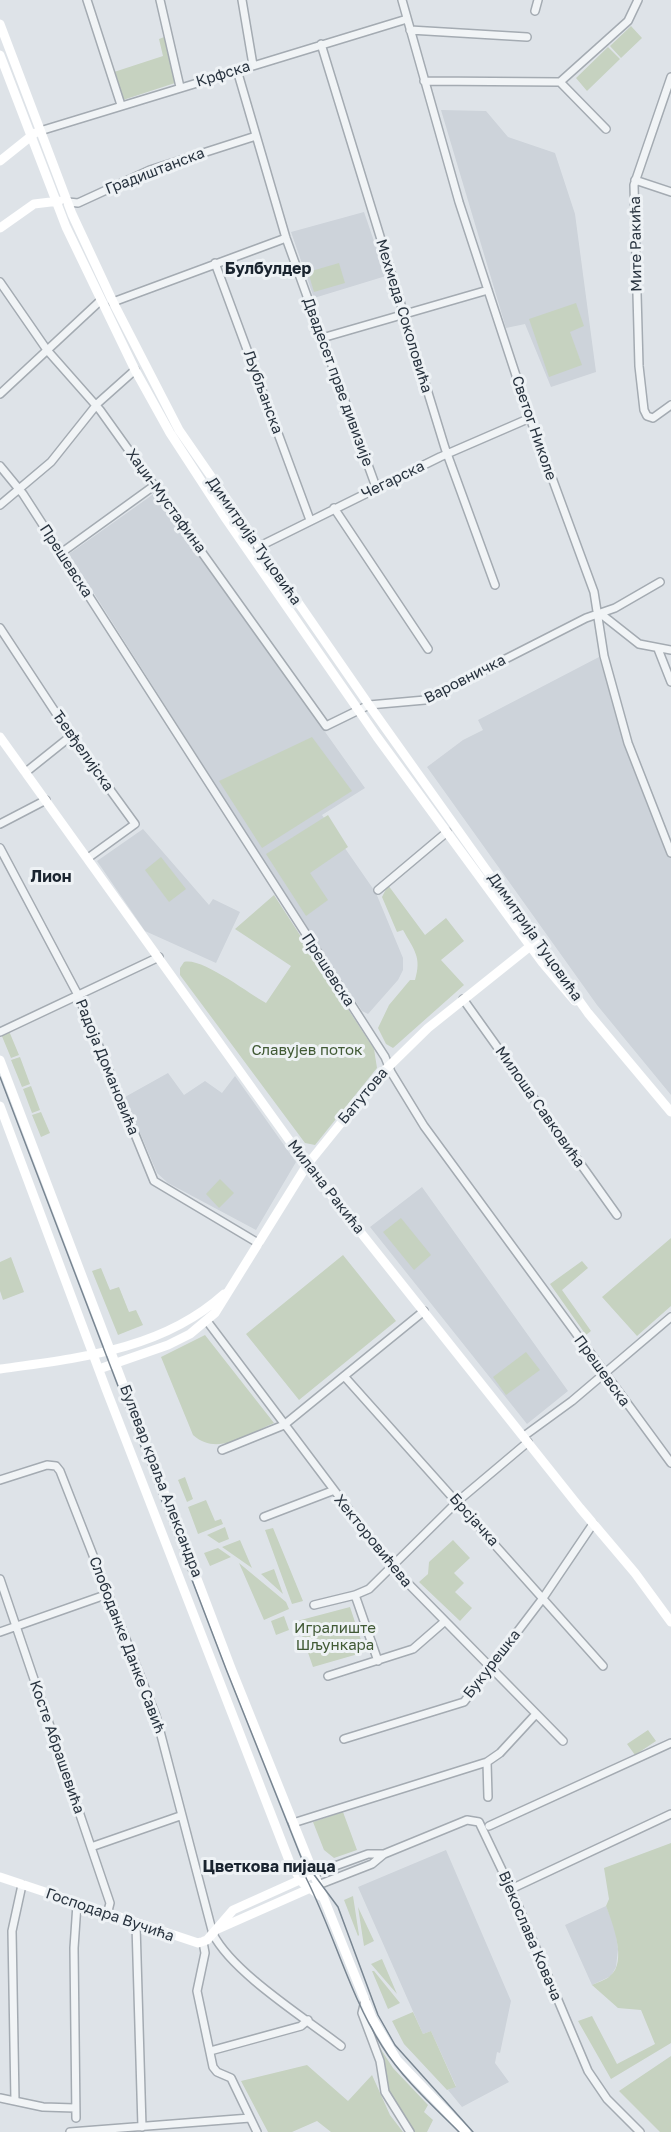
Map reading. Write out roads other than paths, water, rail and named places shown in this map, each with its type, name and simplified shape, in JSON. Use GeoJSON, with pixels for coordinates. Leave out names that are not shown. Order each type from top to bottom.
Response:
{"type":"FeatureCollection","features":[{"type":"Feature","properties":{"kind":"main road","name":"Димитрија Туцовића"},"geometry":{"type":"LineString","coordinates":[[0,24],[68,202],[112,302],[179,430],[534,944]]}},
{"type":"Feature","properties":{"kind":"main road","name":"Димитрија Туцовића"},"geometry":{"type":"LineString","coordinates":[[0,55],[5,82],[100,301],[135,370],[201,482],[358,709],[447,832],[628,1065],[671,1112]]}},
{"type":"Feature","properties":{"kind":"main road"},"geometry":{"type":"LineString","coordinates":[[0,160],[30,136],[40,131]]}},
{"type":"Feature","properties":{"kind":"main road"},"geometry":{"type":"LineString","coordinates":[[0,228],[34,204],[55,200]]}},
{"type":"Feature","properties":{"kind":"main road","name":"Градиштанска"},"geometry":{"type":"LineString","coordinates":[[55,200],[68,202]]}},
{"type":"Feature","properties":{"kind":"main road","name":"Милана Ракића"},"geometry":{"type":"LineString","coordinates":[[0,737],[307,1165],[593,1524],[635,1573],[671,1622]]}},
{"type":"Feature","properties":{"kind":"main road","name":"Батутова"},"geometry":{"type":"LineString","coordinates":[[99,1369],[168,1345],[207,1321],[215,1313],[307,1165],[388,1065],[463,999],[534,944]]}},
{"type":"Feature","properties":{"kind":"main road","name":"Булевар краља Александра"},"geometry":{"type":"LineString","coordinates":[[0,1060],[231,1668],[293,1823],[306,1876],[314,1887]]}},
{"type":"Feature","properties":{"kind":"main road","name":"Булевар краља Александра"},"geometry":{"type":"LineString","coordinates":[[0,1106],[290,1863],[306,1876],[324,1900],[365,2001],[391,2052],[466,2132]]}},
{"type":"Feature","properties":{"kind":"main road","name":"Батутова"},"geometry":{"type":"LineString","coordinates":[[0,1369],[94,1354],[144,1341],[186,1323],[231,1288]]}},
{"type":"Feature","properties":{"kind":"main road"},"geometry":{"type":"LineString","coordinates":[[203,1942],[215,1932],[233,1910],[306,1876]]}},
{"type":"Feature","properties":{"kind":"main road","name":"Господара Вучића"},"geometry":{"type":"LineString","coordinates":[[0,1877],[189,1942],[203,1942]]}},
{"type":"Feature","properties":{"kind":"main road"},"geometry":{"type":"LineString","coordinates":[[215,1932],[314,1887]]}},
{"type":"Feature","properties":{"kind":"street"},"geometry":{"type":"LineString","coordinates":[[87,0],[121,105]]}},
{"type":"Feature","properties":{"kind":"street"},"geometry":{"type":"LineString","coordinates":[[160,0],[180,87]]}},
{"type":"Feature","properties":{"kind":"street"},"geometry":{"type":"LineString","coordinates":[[242,0],[253,65]]}},
{"type":"Feature","properties":{"kind":"street","name":"Светог Николе"},"geometry":{"type":"LineString","coordinates":[[402,0],[443,154],[530,418],[594,592],[604,656],[628,743],[671,853]]}},
{"type":"Feature","properties":{"kind":"street"},"geometry":{"type":"LineString","coordinates":[[535,11],[538,0]]}},
{"type":"Feature","properties":{"kind":"street"},"geometry":{"type":"LineString","coordinates":[[424,81],[560,82],[628,21],[638,0]]}},
{"type":"Feature","properties":{"kind":"street","name":"Крфска"},"geometry":{"type":"LineString","coordinates":[[40,131],[407,19]]}},
{"type":"Feature","properties":{"kind":"street"},"geometry":{"type":"LineString","coordinates":[[410,30],[527,37]]}},
{"type":"Feature","properties":{"kind":"street","name":"Мехмеда Соколовића"},"geometry":{"type":"LineString","coordinates":[[321,44],[447,454],[495,585]]}},
{"type":"Feature","properties":{"kind":"street","name":"Двадесет прве дивизије"},"geometry":{"type":"LineString","coordinates":[[237,70],[286,238],[376,488]]}},
{"type":"Feature","properties":{"kind":"street","name":"Мите Ракића"},"geometry":{"type":"LineString","coordinates":[[671,77],[635,180],[639,366],[644,410],[647,416],[656,417],[671,405]]}},
{"type":"Feature","properties":{"kind":"street"},"geometry":{"type":"LineString","coordinates":[[560,82],[606,129]]}},
{"type":"Feature","properties":{"kind":"street","name":"Градиштанска"},"geometry":{"type":"LineString","coordinates":[[68,202],[78,203],[150,170],[256,136]]}},
{"type":"Feature","properties":{"kind":"street"},"geometry":{"type":"LineString","coordinates":[[635,180],[671,192]]}},
{"type":"Feature","properties":{"kind":"street"},"geometry":{"type":"LineString","coordinates":[[112,302],[286,238]]}},
{"type":"Feature","properties":{"kind":"street","name":"Љубљанска"},"geometry":{"type":"LineString","coordinates":[[215,264],[310,520]]}},
{"type":"Feature","properties":{"kind":"street","name":"Хаџи-Мустафина"},"geometry":{"type":"LineString","coordinates":[[0,282],[47,350],[96,405],[155,485],[326,726]]}},
{"type":"Feature","properties":{"kind":"street"},"geometry":{"type":"LineString","coordinates":[[322,338],[488,290]]}},
{"type":"Feature","properties":{"kind":"street"},"geometry":{"type":"LineString","coordinates":[[0,394],[100,301]]}},
{"type":"Feature","properties":{"kind":"street"},"geometry":{"type":"LineString","coordinates":[[0,505],[20,490],[59,453],[96,405],[135,370]]}},
{"type":"Feature","properties":{"kind":"street","name":"Чегарска"},"geometry":{"type":"LineString","coordinates":[[258,547],[447,454],[530,418]]}},
{"type":"Feature","properties":{"kind":"street","name":"Прешевска"},"geometry":{"type":"LineString","coordinates":[[0,466],[20,490],[62,553],[388,1065],[424,1126],[605,1375],[668,1454],[671,1463]]}},
{"type":"Feature","properties":{"kind":"street"},"geometry":{"type":"LineString","coordinates":[[62,553],[155,485]]}},
{"type":"Feature","properties":{"kind":"street"},"geometry":{"type":"LineString","coordinates":[[334,508],[428,649]]}},
{"type":"Feature","properties":{"kind":"street","name":"Варовничка"},"geometry":{"type":"LineString","coordinates":[[326,726],[369,705],[425,700],[586,618],[615,608],[660,582]]}},
{"type":"Feature","properties":{"kind":"street"},"geometry":{"type":"LineString","coordinates":[[598,614],[607,617],[639,644],[671,650]]}},
{"type":"Feature","properties":{"kind":"street","name":"Ђевђелијска"},"geometry":{"type":"LineString","coordinates":[[0,628],[71,736],[135,824],[88,858]]}},
{"type":"Feature","properties":{"kind":"street"},"geometry":{"type":"LineString","coordinates":[[658,649],[671,682]]}},
{"type":"Feature","properties":{"kind":"street"},"geometry":{"type":"LineString","coordinates":[[26,772],[71,736]]}},
{"type":"Feature","properties":{"kind":"street"},"geometry":{"type":"LineString","coordinates":[[0,824],[46,800]]}},
{"type":"Feature","properties":{"kind":"street"},"geometry":{"type":"LineString","coordinates":[[378,890],[447,832]]}},
{"type":"Feature","properties":{"kind":"street","name":"Радоја Домановића"},"geometry":{"type":"LineString","coordinates":[[0,848],[78,995],[154,1181],[258,1243]]}},
{"type":"Feature","properties":{"kind":"street"},"geometry":{"type":"LineString","coordinates":[[0,1032],[159,957]]}},
{"type":"Feature","properties":{"kind":"street","name":"Милоша Савковића"},"geometry":{"type":"LineString","coordinates":[[463,999],[616,1215]]}},
{"type":"Feature","properties":{"kind":"street"},"geometry":{"type":"LineString","coordinates":[[222,1450],[284,1425],[424,1311]]}},
{"type":"Feature","properties":{"kind":"street"},"geometry":{"type":"LineString","coordinates":[[314,1605],[356,1595],[369,1588],[458,1501],[526,1439],[605,1375],[671,1317]]}},
{"type":"Feature","properties":{"kind":"street","name":"Хекторовићева"},"geometry":{"type":"LineString","coordinates":[[207,1321],[332,1491],[392,1567],[563,1741]]}},
{"type":"Feature","properties":{"kind":"street","name":"Брсјачка"},"geometry":{"type":"LineString","coordinates":[[344,1376],[603,1666]]}},
{"type":"Feature","properties":{"kind":"street","name":"Слободанке Данке Савић"},"geometry":{"type":"LineString","coordinates":[[0,1480],[47,1465],[56,1466],[62,1474],[158,1722],[180,1816],[215,1932]]}},
{"type":"Feature","properties":{"kind":"street"},"geometry":{"type":"LineString","coordinates":[[264,1517],[332,1491]]}},
{"type":"Feature","properties":{"kind":"street","name":"Букурешка"},"geometry":{"type":"LineString","coordinates":[[344,1739],[459,1704],[490,1668],[543,1598],[593,1524]]}},
{"type":"Feature","properties":{"kind":"street","name":"Косте Абрашевића"},"geometry":{"type":"LineString","coordinates":[[0,1579],[110,1903],[107,1915]]}},
{"type":"Feature","properties":{"kind":"street"},"geometry":{"type":"LineString","coordinates":[[0,1632],[108,1594]]}},
{"type":"Feature","properties":{"kind":"street"},"geometry":{"type":"LineString","coordinates":[[356,1595],[378,1661]]}},
{"type":"Feature","properties":{"kind":"street"},"geometry":{"type":"LineString","coordinates":[[328,1676],[413,1649],[444,1622]]}},
{"type":"Feature","properties":{"kind":"street"},"geometry":{"type":"LineString","coordinates":[[293,1823],[487,1762],[500,1753],[536,1714]]}},
{"type":"Feature","properties":{"kind":"street"},"geometry":{"type":"LineString","coordinates":[[489,1826],[671,1743]]}},
{"type":"Feature","properties":{"kind":"street"},"geometry":{"type":"LineString","coordinates":[[487,1762],[488,1797]]}},
{"type":"Feature","properties":{"kind":"street"},"geometry":{"type":"LineString","coordinates":[[511,1889],[671,1814]]}},
{"type":"Feature","properties":{"kind":"street"},"geometry":{"type":"LineString","coordinates":[[91,1847],[180,1816]]}},
{"type":"Feature","properties":{"kind":"street","name":"Вјекослава Ковача"},"geometry":{"type":"LineString","coordinates":[[314,1887],[372,1864],[384,1854],[472,1819],[482,1827],[511,1889],[588,2071],[607,2099],[640,2132]]}},
{"type":"Feature","properties":{"kind":"street","name":"Вјекослава Ковача"},"geometry":{"type":"LineString","coordinates":[[306,1876],[368,1854],[384,1854]]}},
{"type":"Feature","properties":{"kind":"street"},"geometry":{"type":"LineString","coordinates":[[15,2101],[12,1931],[22,1885]]}},
{"type":"Feature","properties":{"kind":"street"},"geometry":{"type":"LineString","coordinates":[[76,2118],[74,1948],[77,1904]]}},
{"type":"Feature","properties":{"kind":"street"},"geometry":{"type":"LineString","coordinates":[[136,1925],[142,2127]]}},
{"type":"Feature","properties":{"kind":"street"},"geometry":{"type":"LineString","coordinates":[[215,1932],[223,1950],[241,1969],[341,2046]]}},
{"type":"Feature","properties":{"kind":"street"},"geometry":{"type":"LineString","coordinates":[[203,1942],[205,1953],[197,1991],[214,2069],[231,2078],[257,2132]]}},
{"type":"Feature","properties":{"kind":"street"},"geometry":{"type":"LineString","coordinates":[[365,2001],[362,2013],[380,2061],[385,2092],[410,2132]]}},
{"type":"Feature","properties":{"kind":"street"},"geometry":{"type":"LineString","coordinates":[[210,2051],[301,2026],[308,2020]]}},
{"type":"Feature","properties":{"kind":"street"},"geometry":{"type":"LineString","coordinates":[[0,2098],[55,2109],[75,2108]]}},
{"type":"Feature","properties":{"kind":"street"},"geometry":{"type":"LineString","coordinates":[[70,2132],[250,2118]]}},
{"type":"Feature","properties":{"kind":"tram line"},"geometry":{"type":"LineString","coordinates":[[0,1077],[226,1669],[301,1857],[338,1907],[378,2015],[395,2045],[473,2132]]}},
{"type":"Feature","properties":{"kind":"tram line"},"geometry":{"type":"LineString","coordinates":[[302,1870],[370,2026],[390,2058],[408,2080],[459,2132]]}},
{"type":"Feature","properties":{"kind":"district","name":"Булбулдер"},"geometry":{"type":"Point","coordinates":[268,269]}},
{"type":"Feature","properties":{"kind":"district","name":"Лион"},"geometry":{"type":"Point","coordinates":[51,877]}},
{"type":"Feature","properties":{"kind":"district","name":"Цветкова пијаца"},"geometry":{"type":"Point","coordinates":[269,1867]}},
{"type":"Feature","properties":{"kind":"park label","name":"Славујев поток"},"geometry":{"type":"Point","coordinates":[307,1050]}},
{"type":"Feature","properties":{"kind":"park label","name":"Игралиште Шљункара"},"geometry":{"type":"Point","coordinates":[335,1636]}}]}
